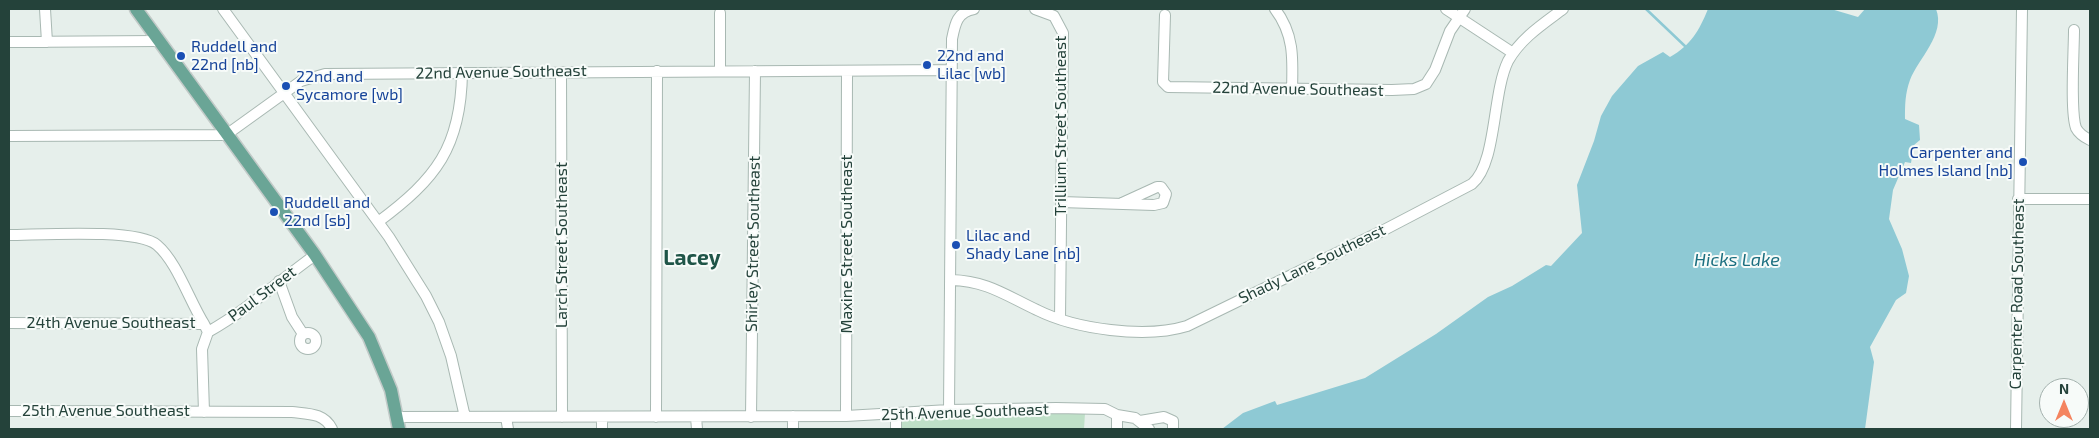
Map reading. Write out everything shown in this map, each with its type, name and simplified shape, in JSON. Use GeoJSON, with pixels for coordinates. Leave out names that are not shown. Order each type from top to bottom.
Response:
{"type":"FeatureCollection","features":[{"type":"Feature","properties":{"kind":"main road"},"geometry":{"type":"LineString","coordinates":[[136,9],[315,256],[370,337],[383,367],[398,423]]}},
{"type":"Feature","properties":{"kind":"street"},"geometry":{"type":"LineString","coordinates":[[45,9],[47,42]]}},
{"type":"Feature","properties":{"kind":"street"},"geometry":{"type":"LineString","coordinates":[[223,9],[378,222],[426,296],[439,322],[457,378],[465,417]]}},
{"type":"Feature","properties":{"kind":"street"},"geometry":{"type":"LineString","coordinates":[[949,410],[952,39],[955,23],[961,14],[974,9]]}},
{"type":"Feature","properties":{"kind":"street","name":"Trillium Street Southeast"},"geometry":{"type":"LineString","coordinates":[[1035,9],[1054,16],[1063,33],[1060,319]]}},
{"type":"Feature","properties":{"kind":"street"},"geometry":{"type":"LineString","coordinates":[[1275,9],[1288,30],[1292,41],[1292,89]]}},
{"type":"Feature","properties":{"kind":"street"},"geometry":{"type":"LineString","coordinates":[[1446,9],[1462,13],[1513,53]]}},
{"type":"Feature","properties":{"kind":"street","name":"Shady Lane Southeast"},"geometry":{"type":"LineString","coordinates":[[951,280],[971,280],[997,289],[1037,310],[1086,326],[1138,331],[1173,330],[1187,326],[1384,230],[1472,184],[1479,178],[1485,165],[1502,78],[1513,53],[1534,31],[1563,9]]}},
{"type":"Feature","properties":{"kind":"street","name":"Carpenter Road Southeast"},"geometry":{"type":"LineString","coordinates":[[2016,429],[2022,9]]}},
{"type":"Feature","properties":{"kind":"street"},"geometry":{"type":"LineString","coordinates":[[720,13],[720,71]]}},
{"type":"Feature","properties":{"kind":"street","name":"22nd Avenue Southeast"},"geometry":{"type":"LineString","coordinates":[[1164,15],[1163,82],[1168,87],[1407,89],[1420,88],[1426,84],[1435,70],[1450,31],[1462,13]]}},
{"type":"Feature","properties":{"kind":"street"},"geometry":{"type":"LineString","coordinates":[[2074,30],[2074,111],[2076,127],[2083,140]]}},
{"type":"Feature","properties":{"kind":"street"},"geometry":{"type":"LineString","coordinates":[[9,42],[159,41]]}},
{"type":"Feature","properties":{"kind":"street","name":"22nd Avenue Southeast"},"geometry":{"type":"LineString","coordinates":[[226,135],[301,81],[325,74],[952,70]]}},
{"type":"Feature","properties":{"kind":"street"},"geometry":{"type":"LineString","coordinates":[[656,417],[657,71]]}},
{"type":"Feature","properties":{"kind":"street","name":"Shirley Street Southeast"},"geometry":{"type":"LineString","coordinates":[[751,417],[755,71]]}},
{"type":"Feature","properties":{"kind":"street","name":"Maxine Street Southeast"},"geometry":{"type":"LineString","coordinates":[[846,416],[847,71]]}},
{"type":"Feature","properties":{"kind":"street","name":"Larch Street Southeast"},"geometry":{"type":"LineString","coordinates":[[561,72],[562,417]]}},
{"type":"Feature","properties":{"kind":"street"},"geometry":{"type":"LineString","coordinates":[[378,222],[419,190],[436,170],[456,126],[462,105],[462,73]]}},
{"type":"Feature","properties":{"kind":"street"},"geometry":{"type":"LineString","coordinates":[[9,136],[226,135]]}},
{"type":"Feature","properties":{"kind":"street"},"geometry":{"type":"LineString","coordinates":[[2018,199],[2090,199]]}},
{"type":"Feature","properties":{"kind":"street"},"geometry":{"type":"LineString","coordinates":[[1061,202],[1122,203]]}},
{"type":"Feature","properties":{"kind":"street"},"geometry":{"type":"LineString","coordinates":[[9,235],[117,235],[146,238],[156,244],[167,257],[206,328]]}},
{"type":"Feature","properties":{"kind":"street","name":"Paul Street"},"geometry":{"type":"LineString","coordinates":[[206,328],[247,309],[279,281],[315,256]]}},
{"type":"Feature","properties":{"kind":"street"},"geometry":{"type":"LineString","coordinates":[[279,281],[292,317],[303,334]]}},
{"type":"Feature","properties":{"kind":"street","name":"24th Avenue Southeast"},"geometry":{"type":"LineString","coordinates":[[9,323],[206,328]]}},
{"type":"Feature","properties":{"kind":"street","name":"25th Avenue Southeast"},"geometry":{"type":"LineString","coordinates":[[204,412],[202,349],[206,328]]}},
{"type":"Feature","properties":{"kind":"street","name":"25th Avenue Southeast"},"geometry":{"type":"LineString","coordinates":[[398,423],[465,417],[846,416],[949,410],[1056,408],[1105,409],[1117,415],[1140,421],[1164,417],[1173,421],[1173,429]]}},
{"type":"Feature","properties":{"kind":"street","name":"25th Avenue Southeast"},"geometry":{"type":"LineString","coordinates":[[9,411],[311,414],[321,416],[332,429]]}},
{"type":"Feature","properties":{"kind":"street"},"geometry":{"type":"LineString","coordinates":[[896,414],[896,429]]}},
{"type":"Feature","properties":{"kind":"street"},"geometry":{"type":"LineString","coordinates":[[1117,415],[1117,429]]}},
{"type":"Feature","properties":{"kind":"street"},"geometry":{"type":"LineString","coordinates":[[793,416],[793,429]]}},
{"type":"Feature","properties":{"kind":"street"},"geometry":{"type":"LineString","coordinates":[[602,417],[602,429]]}},
{"type":"Feature","properties":{"kind":"street"},"geometry":{"type":"LineString","coordinates":[[696,417],[696,429]]}},
{"type":"Feature","properties":{"kind":"street"},"geometry":{"type":"LineString","coordinates":[[506,418],[508,429]]}},
{"type":"Feature","properties":{"kind":"street","name":"25th Avenue Southeast"},"geometry":{"type":"LineString","coordinates":[[1140,421],[1149,429]]}},
{"type":"Feature","properties":{"kind":"green space"},"geometry":{"type":"Polygon","coordinates":[[[1085,413],[1084,429],[901,429],[901,414],[1085,413]]]}},
{"type":"Feature","properties":{"kind":"water","name":"Hicks Lake"},"geometry":{"type":"Polygon","coordinates":[[[1708,9],[1831,9],[1858,17],[1865,9],[1936,9],[1938,18],[1934,37],[1914,72],[1907,90],[1905,119],[1919,125],[1920,140],[1914,145],[1911,163],[1905,162],[1893,190],[1889,219],[1902,249],[1909,276],[1906,293],[1896,300],[1870,347],[1874,362],[1865,429],[1222,429],[1243,413],[1275,401],[1277,405],[1365,378],[1436,334],[1488,297],[1512,286],[1546,265],[1551,266],[1582,233],[1577,185],[1594,141],[1601,116],[1612,96],[1638,66],[1663,52],[1670,57],[1684,48],[1698,31],[1708,9]]]}},
{"type":"Feature","properties":{"kind":"waterway"},"geometry":{"type":"LineString","coordinates":[[1646,9],[1687,48],[1687,51]]}},
{"type":"Feature","properties":{"kind":"place","name":"Ruddell and 22nd [nb]"},"geometry":{"type":"Point","coordinates":[181,56]}},
{"type":"Feature","properties":{"kind":"place","name":"22nd and Lilac [wb]"},"geometry":{"type":"Point","coordinates":[927,65]}},
{"type":"Feature","properties":{"kind":"place","name":"22nd and Sycamore [wb]"},"geometry":{"type":"Point","coordinates":[286,86]}},
{"type":"Feature","properties":{"kind":"place","name":"Carpenter and Holmes Island [nb]"},"geometry":{"type":"Point","coordinates":[2023,162]}},
{"type":"Feature","properties":{"kind":"place","name":"Ruddell and 22nd [sb]"},"geometry":{"type":"Point","coordinates":[274,212]}},
{"type":"Feature","properties":{"kind":"place","name":"Lilac and Shady Lane [nb]"},"geometry":{"type":"Point","coordinates":[956,245]}},
{"type":"Feature","properties":{"kind":"district","name":"Lacey"},"geometry":{"type":"Point","coordinates":[692,258]}}]}
